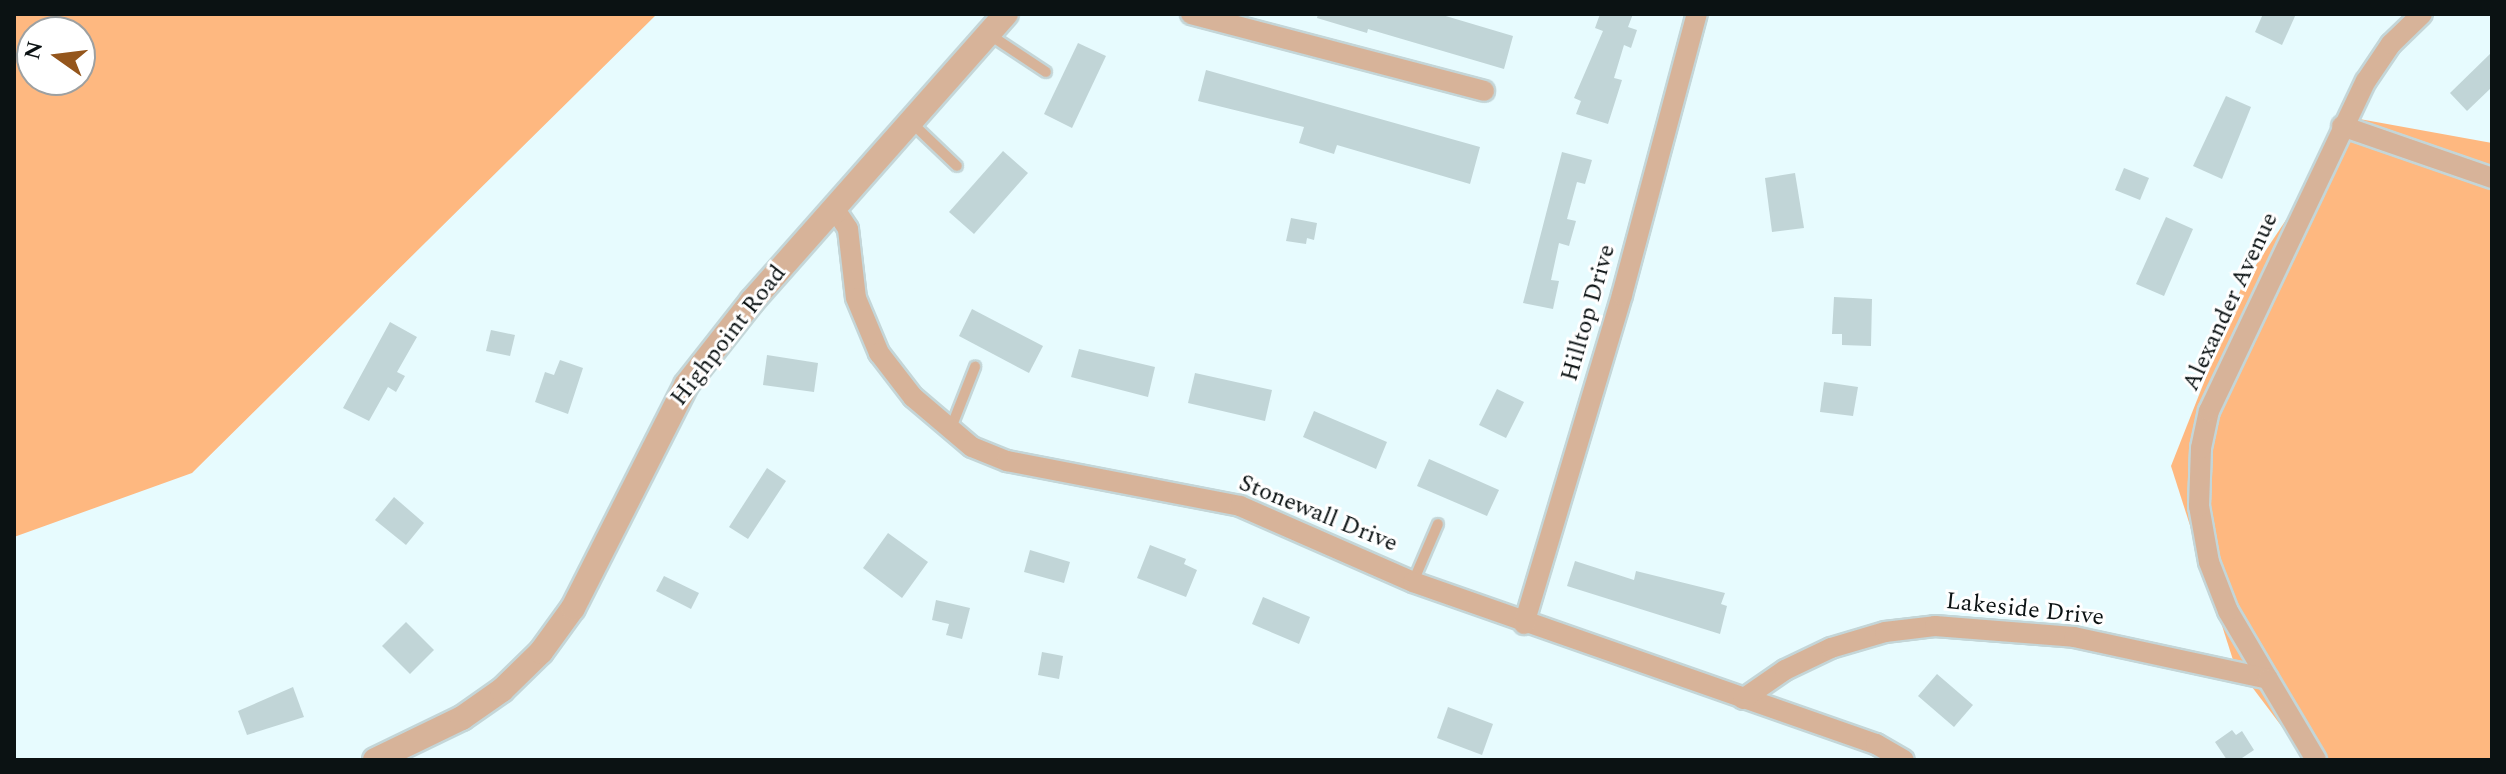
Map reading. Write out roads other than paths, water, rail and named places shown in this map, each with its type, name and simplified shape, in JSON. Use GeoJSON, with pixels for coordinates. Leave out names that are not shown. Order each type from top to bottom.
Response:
{"type":"FeatureCollection","features":[{"type":"Feature","properties":{"kind":"street","name":"Highpoint Road"},"geometry":{"type":"LineString","coordinates":[[375,760],[462,718],[502,690],[541,652],[573,608],[686,385],[834,208],[1006,14]]}},
{"type":"Feature","properties":{"kind":"street"},"geometry":{"type":"LineString","coordinates":[[1191,14],[1484,91]]}},
{"type":"Feature","properties":{"kind":"street","name":"Hilltop Drive"},"geometry":{"type":"LineString","coordinates":[[1524,624],[1622,295],[1697,14]]}},
{"type":"Feature","properties":{"kind":"street","name":"Alexander Avenue"},"geometry":{"type":"LineString","coordinates":[[2268,679],[2228,611],[2209,562],[2199,506],[2201,448],[2222,375],[2342,126],[2391,44],[2422,14]]}},
{"type":"Feature","properties":{"kind":"street"},"geometry":{"type":"LineString","coordinates":[[2342,126],[2492,178]]}},
{"type":"Feature","properties":{"kind":"street","name":"Stonewall Drive"},"geometry":{"type":"LineString","coordinates":[[834,208],[848,229],[856,298],[879,353],[913,397],[972,447],[1007,461],[1240,506],[1413,582],[1524,624],[1876,744],[1904,760]]}},
{"type":"Feature","properties":{"kind":"street","name":"Lakeside Drive"},"geometry":{"type":"LineString","coordinates":[[1743,699],[1785,670],[1831,648],[1885,632],[1935,626],[2074,637],[2268,679]]}},
{"type":"Feature","properties":{"kind":"street"},"geometry":{"type":"LineString","coordinates":[[2268,679],[2316,760]]}},
{"type":"Feature","properties":{"kind":"lane"},"geometry":{"type":"LineString","coordinates":[[988,34],[1046,72]]}},
{"type":"Feature","properties":{"kind":"lane"},"geometry":{"type":"LineString","coordinates":[[910,121],[957,166]]}},
{"type":"Feature","properties":{"kind":"lane"},"geometry":{"type":"LineString","coordinates":[[951,428],[975,367]]}},
{"type":"Feature","properties":{"kind":"lane"},"geometry":{"type":"LineString","coordinates":[[1413,582],[1438,524]]}}]}
